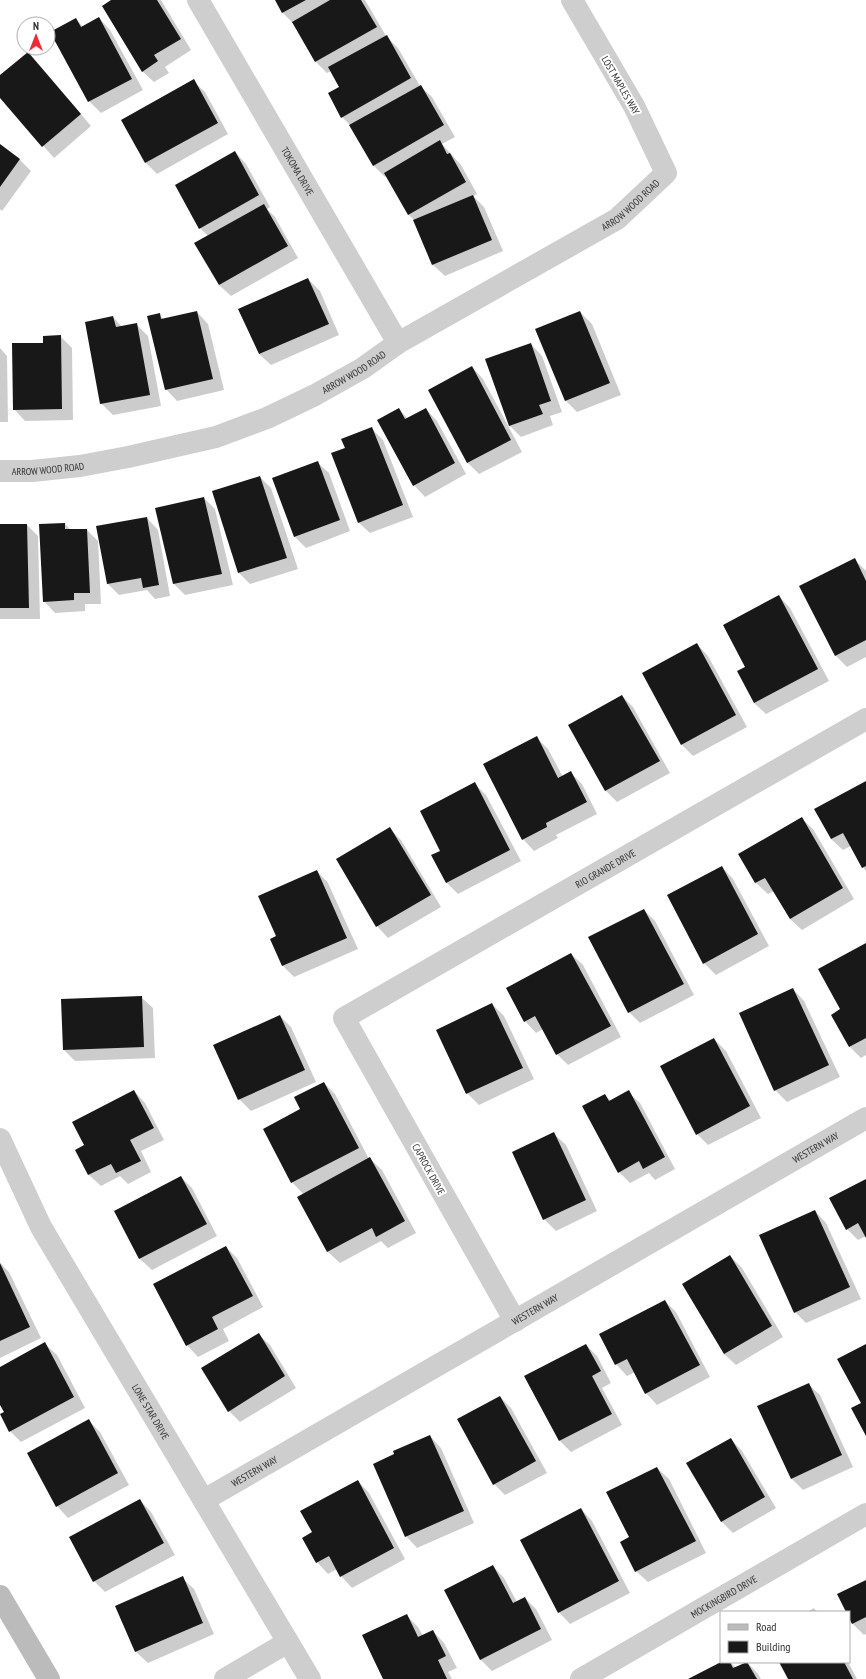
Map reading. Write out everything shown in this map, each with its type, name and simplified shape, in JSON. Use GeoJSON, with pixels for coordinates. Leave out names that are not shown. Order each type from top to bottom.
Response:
{"type":"FeatureCollection","features":[{"type":"Feature","properties":{"kind":"street","name":"TOKOMA DRIVE"},"geometry":{"type":"LineString","coordinates":[[198,0],[398,343]]}},
{"type":"Feature","properties":{"kind":"street","name":"LOST MAPLES WAY"},"geometry":{"type":"LineString","coordinates":[[572,0],[634,106],[666,173]]}},
{"type":"Feature","properties":{"kind":"street","name":"ARROW WOOD ROAD"},"geometry":{"type":"LineString","coordinates":[[0,471],[32,471],[80,466],[216,437],[267,418],[315,395],[363,368],[398,343],[617,219],[666,173]]}},
{"type":"Feature","properties":{"kind":"street","name":"RIO GRANDE DRIVE"},"geometry":{"type":"LineString","coordinates":[[344,1018],[866,719]]}},
{"type":"Feature","properties":{"kind":"street","name":"CAPROCK DRIVE"},"geometry":{"type":"LineString","coordinates":[[344,1018],[515,1321]]}},
{"type":"Feature","properties":{"kind":"street","name":"WESTERN WAY"},"geometry":{"type":"LineString","coordinates":[[204,1500],[866,1118]]}},
{"type":"Feature","properties":{"kind":"street","name":"LONE STAR DRIVE"},"geometry":{"type":"LineString","coordinates":[[0,1139],[41,1227],[310,1679]]}},
{"type":"Feature","properties":{"kind":"street","name":"MOCKINGBIRD DRIVE"},"geometry":{"type":"LineString","coordinates":[[581,1679],[866,1514]]}},
{"type":"Feature","properties":{"kind":"street"},"geometry":{"type":"LineString","coordinates":[[0,1596],[49,1679]]}},
{"type":"Feature","properties":{"kind":"street"},"geometry":{"type":"LineString","coordinates":[[225,1679],[288,1642]]}},
{"type":"Feature","properties":{"kind":"building"},"geometry":{"type":"Polygon","coordinates":[[[111,0],[157,0],[181,39],[154,55],[158,61],[142,72],[102,6],[111,0]]]}},
{"type":"Feature","properties":{"kind":"building"},"geometry":{"type":"Polygon","coordinates":[[[275,0],[306,0],[282,13],[275,0]]]}},
{"type":"Feature","properties":{"kind":"building"},"geometry":{"type":"Polygon","coordinates":[[[330,0],[361,0],[377,27],[315,62],[292,22],[330,0]]]}},
{"type":"Feature","properties":{"kind":"building"},"geometry":{"type":"Polygon","coordinates":[[[99,17],[132,79],[88,102],[56,43],[56,29],[76,18],[81,27],[99,17]]]}},
{"type":"Feature","properties":{"kind":"building"},"geometry":{"type":"Polygon","coordinates":[[[387,35],[411,78],[341,118],[328,93],[339,87],[328,67],[387,35]]]}},
{"type":"Feature","properties":{"kind":"building"},"geometry":{"type":"Polygon","coordinates":[[[23,56],[31,56],[81,114],[42,147],[0,98],[0,75],[23,56]]]}},
{"type":"Feature","properties":{"kind":"building"},"geometry":{"type":"Polygon","coordinates":[[[194,79],[218,123],[145,163],[121,120],[194,79]]]}},
{"type":"Feature","properties":{"kind":"building"},"geometry":{"type":"Polygon","coordinates":[[[421,85],[444,125],[373,166],[349,125],[421,85]]]}},
{"type":"Feature","properties":{"kind":"building"},"geometry":{"type":"Polygon","coordinates":[[[440,140],[447,154],[450,153],[466,182],[408,215],[384,173],[440,140]]]}},
{"type":"Feature","properties":{"kind":"building"},"geometry":{"type":"Polygon","coordinates":[[[0,144],[20,159],[0,187],[0,144]]]}},
{"type":"Feature","properties":{"kind":"building"},"geometry":{"type":"Polygon","coordinates":[[[235,151],[259,195],[199,229],[175,185],[235,151]]]}},
{"type":"Feature","properties":{"kind":"building"},"geometry":{"type":"Polygon","coordinates":[[[473,195],[492,240],[432,265],[413,220],[473,195]]]}},
{"type":"Feature","properties":{"kind":"building"},"geometry":{"type":"Polygon","coordinates":[[[264,204],[288,246],[219,285],[194,243],[264,204]]]}},
{"type":"Feature","properties":{"kind":"building"},"geometry":{"type":"Polygon","coordinates":[[[308,278],[329,324],[259,354],[238,309],[308,278]]]}},
{"type":"Feature","properties":{"kind":"building"},"geometry":{"type":"Polygon","coordinates":[[[197,311],[213,379],[165,390],[147,316],[160,313],[161,319],[197,311]]]}},
{"type":"Feature","properties":{"kind":"building"},"geometry":{"type":"Polygon","coordinates":[[[580,311],[610,383],[565,401],[535,329],[580,311]]]}},
{"type":"Feature","properties":{"kind":"building"},"geometry":{"type":"Polygon","coordinates":[[[113,316],[116,327],[137,323],[150,395],[100,404],[85,322],[113,316]]]}},
{"type":"Feature","properties":{"kind":"building"},"geometry":{"type":"Polygon","coordinates":[[[61,335],[62,409],[13,410],[12,343],[43,343],[43,336],[61,335]]]}},
{"type":"Feature","properties":{"kind":"building"},"geometry":{"type":"Polygon","coordinates":[[[531,343],[551,401],[539,405],[543,414],[509,426],[485,359],[531,343]]]}},
{"type":"Feature","properties":{"kind":"building"},"geometry":{"type":"Polygon","coordinates":[[[472,366],[511,440],[467,463],[428,390],[472,366]]]}},
{"type":"Feature","properties":{"kind":"building"},"geometry":{"type":"Polygon","coordinates":[[[399,408],[405,419],[426,408],[455,463],[413,486],[377,420],[399,408]]]}},
{"type":"Feature","properties":{"kind":"building"},"geometry":{"type":"Polygon","coordinates":[[[372,427],[403,505],[358,523],[331,453],[345,448],[341,439],[372,427]]]}},
{"type":"Feature","properties":{"kind":"building"},"geometry":{"type":"Polygon","coordinates":[[[318,461],[340,520],[294,537],[272,478],[318,461]]]}},
{"type":"Feature","properties":{"kind":"building"},"geometry":{"type":"Polygon","coordinates":[[[260,476],[287,558],[238,573],[212,491],[260,476]]]}},
{"type":"Feature","properties":{"kind":"building"},"geometry":{"type":"Polygon","coordinates":[[[204,497],[222,574],[173,584],[155,508],[204,497]]]}},
{"type":"Feature","properties":{"kind":"building"},"geometry":{"type":"Polygon","coordinates":[[[147,517],[159,585],[143,588],[141,578],[107,584],[96,526],[147,517]]]}},
{"type":"Feature","properties":{"kind":"building"},"geometry":{"type":"Polygon","coordinates":[[[65,523],[65,529],[87,529],[90,593],[74,593],[74,600],[43,602],[39,524],[65,523]]]}},
{"type":"Feature","properties":{"kind":"building"},"geometry":{"type":"Polygon","coordinates":[[[0,524],[27,524],[29,608],[0,608],[0,524]]]}},
{"type":"Feature","properties":{"kind":"building"},"geometry":{"type":"Polygon","coordinates":[[[855,558],[866,581],[866,640],[835,656],[799,586],[855,558]]]}},
{"type":"Feature","properties":{"kind":"building"},"geometry":{"type":"Polygon","coordinates":[[[779,595],[818,669],[754,703],[737,671],[745,667],[723,625],[779,595]]]}},
{"type":"Feature","properties":{"kind":"building"},"geometry":{"type":"Polygon","coordinates":[[[697,643],[736,715],[681,745],[642,673],[697,643]]]}},
{"type":"Feature","properties":{"kind":"building"},"geometry":{"type":"Polygon","coordinates":[[[622,695],[660,761],[605,791],[568,725],[622,695]]]}},
{"type":"Feature","properties":{"kind":"building"},"geometry":{"type":"Polygon","coordinates":[[[537,736],[558,778],[571,771],[587,802],[546,823],[547,827],[522,840],[483,764],[537,736]]]}},
{"type":"Feature","properties":{"kind":"building"},"geometry":{"type":"Polygon","coordinates":[[[866,781],[866,866],[862,868],[843,833],[831,839],[814,809],[866,781]]]}},
{"type":"Feature","properties":{"kind":"building"},"geometry":{"type":"Polygon","coordinates":[[[475,782],[510,850],[446,883],[431,855],[440,851],[420,811],[475,782]]]}},
{"type":"Feature","properties":{"kind":"building"},"geometry":{"type":"Polygon","coordinates":[[[802,817],[843,888],[790,919],[765,878],[755,883],[738,854],[802,817]]]}},
{"type":"Feature","properties":{"kind":"building"},"geometry":{"type":"Polygon","coordinates":[[[390,827],[431,895],[376,927],[336,859],[390,827]]]}},
{"type":"Feature","properties":{"kind":"building"},"geometry":{"type":"Polygon","coordinates":[[[722,866],[758,934],[703,964],[667,895],[722,866]]]}},
{"type":"Feature","properties":{"kind":"building"},"geometry":{"type":"Polygon","coordinates":[[[317,870],[347,938],[282,966],[270,939],[276,936],[258,896],[317,870]]]}},
{"type":"Feature","properties":{"kind":"building"},"geometry":{"type":"Polygon","coordinates":[[[644,909],[684,984],[628,1013],[588,937],[644,909]]]}},
{"type":"Feature","properties":{"kind":"building"},"geometry":{"type":"Polygon","coordinates":[[[866,943],[866,1038],[849,1047],[831,1015],[840,1009],[818,969],[866,943]]]}},
{"type":"Feature","properties":{"kind":"building"},"geometry":{"type":"Polygon","coordinates":[[[571,953],[611,1026],[556,1055],[535,1016],[524,1022],[506,988],[571,953]]]}},
{"type":"Feature","properties":{"kind":"building"},"geometry":{"type":"Polygon","coordinates":[[[793,988],[829,1065],[774,1091],[739,1013],[793,988]]]}},
{"type":"Feature","properties":{"kind":"building"},"geometry":{"type":"Polygon","coordinates":[[[142,996],[144,1047],[63,1050],[61,999],[142,996]]]}},
{"type":"Feature","properties":{"kind":"building"},"geometry":{"type":"Polygon","coordinates":[[[492,1003],[523,1068],[466,1094],[436,1030],[492,1003]]]}},
{"type":"Feature","properties":{"kind":"building"},"geometry":{"type":"Polygon","coordinates":[[[280,1015],[305,1070],[238,1100],[213,1045],[280,1015]]]}},
{"type":"Feature","properties":{"kind":"building"},"geometry":{"type":"Polygon","coordinates":[[[714,1038],[750,1106],[696,1135],[660,1066],[714,1038]]]}},
{"type":"Feature","properties":{"kind":"building"},"geometry":{"type":"Polygon","coordinates":[[[324,1082],[359,1148],[291,1183],[263,1129],[300,1109],[294,1097],[324,1082]]]}},
{"type":"Feature","properties":{"kind":"building"},"geometry":{"type":"Polygon","coordinates":[[[134,1090],[154,1128],[130,1140],[141,1161],[116,1173],[111,1164],[88,1175],[75,1150],[84,1145],[72,1122],[134,1090]]]}},
{"type":"Feature","properties":{"kind":"building"},"geometry":{"type":"Polygon","coordinates":[[[629,1090],[665,1157],[643,1169],[639,1161],[618,1173],[582,1106],[605,1094],[609,1101],[629,1090]]]}},
{"type":"Feature","properties":{"kind":"building"},"geometry":{"type":"Polygon","coordinates":[[[554,1132],[586,1200],[543,1220],[512,1152],[554,1132]]]}},
{"type":"Feature","properties":{"kind":"building"},"geometry":{"type":"Polygon","coordinates":[[[370,1157],[405,1221],[376,1237],[372,1228],[327,1252],[297,1197],[370,1157]]]}},
{"type":"Feature","properties":{"kind":"building"},"geometry":{"type":"Polygon","coordinates":[[[181,1176],[207,1224],[139,1259],[114,1211],[181,1176]]]}},
{"type":"Feature","properties":{"kind":"building"},"geometry":{"type":"Polygon","coordinates":[[[866,1179],[866,1238],[858,1223],[846,1230],[829,1198],[866,1179]]]}},
{"type":"Feature","properties":{"kind":"building"},"geometry":{"type":"Polygon","coordinates":[[[815,1210],[850,1287],[794,1313],[759,1235],[815,1210]]]}},
{"type":"Feature","properties":{"kind":"building"},"geometry":{"type":"Polygon","coordinates":[[[226,1246],[253,1296],[212,1317],[218,1329],[186,1346],[153,1284],[226,1246]]]}},
{"type":"Feature","properties":{"kind":"building"},"geometry":{"type":"Polygon","coordinates":[[[730,1255],[772,1326],[724,1354],[682,1284],[730,1255]]]}},
{"type":"Feature","properties":{"kind":"building"},"geometry":{"type":"Polygon","coordinates":[[[0,1263],[30,1327],[0,1341],[0,1263]]]}},
{"type":"Feature","properties":{"kind":"building"},"geometry":{"type":"Polygon","coordinates":[[[665,1300],[700,1365],[645,1394],[627,1359],[615,1365],[599,1334],[665,1300]]]}},
{"type":"Feature","properties":{"kind":"building"},"geometry":{"type":"Polygon","coordinates":[[[259,1333],[285,1376],[228,1412],[201,1368],[259,1333]]]}},
{"type":"Feature","properties":{"kind":"building"},"geometry":{"type":"Polygon","coordinates":[[[45,1342],[74,1397],[9,1432],[0,1414],[4,1412],[0,1405],[0,1367],[45,1342]]]}},
{"type":"Feature","properties":{"kind":"building"},"geometry":{"type":"Polygon","coordinates":[[[586,1344],[601,1371],[592,1376],[612,1414],[559,1441],[524,1376],[586,1344]]]}},
{"type":"Feature","properties":{"kind":"building"},"geometry":{"type":"Polygon","coordinates":[[[866,1344],[866,1436],[851,1408],[861,1403],[837,1359],[866,1344]]]}},
{"type":"Feature","properties":{"kind":"building"},"geometry":{"type":"Polygon","coordinates":[[[809,1383],[842,1455],[791,1479],[757,1406],[809,1383]]]}},
{"type":"Feature","properties":{"kind":"building"},"geometry":{"type":"Polygon","coordinates":[[[500,1396],[536,1461],[493,1485],[457,1419],[500,1396]]]}},
{"type":"Feature","properties":{"kind":"building"},"geometry":{"type":"Polygon","coordinates":[[[89,1419],[118,1473],[56,1507],[27,1453],[89,1419]]]}},
{"type":"Feature","properties":{"kind":"building"},"geometry":{"type":"Polygon","coordinates":[[[430,1435],[464,1511],[405,1537],[373,1464],[394,1454],[393,1451],[430,1435]]]}},
{"type":"Feature","properties":{"kind":"building"},"geometry":{"type":"Polygon","coordinates":[[[731,1438],[765,1497],[721,1522],[686,1463],[731,1438]]]}},
{"type":"Feature","properties":{"kind":"building"},"geometry":{"type":"Polygon","coordinates":[[[657,1467],[696,1541],[635,1572],[620,1542],[629,1537],[606,1492],[657,1467]]]}},
{"type":"Feature","properties":{"kind":"building"},"geometry":{"type":"Polygon","coordinates":[[[358,1480],[394,1548],[340,1577],[329,1556],[316,1563],[302,1538],[312,1532],[300,1511],[358,1480]]]}},
{"type":"Feature","properties":{"kind":"building"},"geometry":{"type":"Polygon","coordinates":[[[140,1499],[164,1543],[93,1582],[69,1537],[140,1499]]]}},
{"type":"Feature","properties":{"kind":"building"},"geometry":{"type":"Polygon","coordinates":[[[581,1508],[619,1581],[558,1613],[520,1540],[581,1508]]]}},
{"type":"Feature","properties":{"kind":"building"},"geometry":{"type":"Polygon","coordinates":[[[493,1565],[513,1603],[525,1597],[541,1629],[480,1660],[444,1590],[493,1565]]]}},
{"type":"Feature","properties":{"kind":"building"},"geometry":{"type":"Polygon","coordinates":[[[183,1576],[203,1623],[135,1652],[115,1606],[183,1576]]]}},
{"type":"Feature","properties":{"kind":"building"},"geometry":{"type":"Polygon","coordinates":[[[866,1580],[866,1617],[852,1624],[850,1620],[850,1611],[846,1611],[837,1594],[866,1580]]]}},
{"type":"Feature","properties":{"kind":"building"},"geometry":{"type":"Polygon","coordinates":[[[407,1614],[418,1637],[433,1630],[446,1656],[438,1660],[447,1679],[383,1679],[362,1635],[407,1614]]]}},
{"type":"Feature","properties":{"kind":"building"},"geometry":{"type":"Polygon","coordinates":[[[720,1663],[730,1663],[733,1668],[748,1663],[757,1679],[688,1679],[720,1663]]]}},
{"type":"Feature","properties":{"kind":"building"},"geometry":{"type":"Polygon","coordinates":[[[780,1663],[845,1663],[853,1679],[788,1679],[780,1663]]]}}]}
